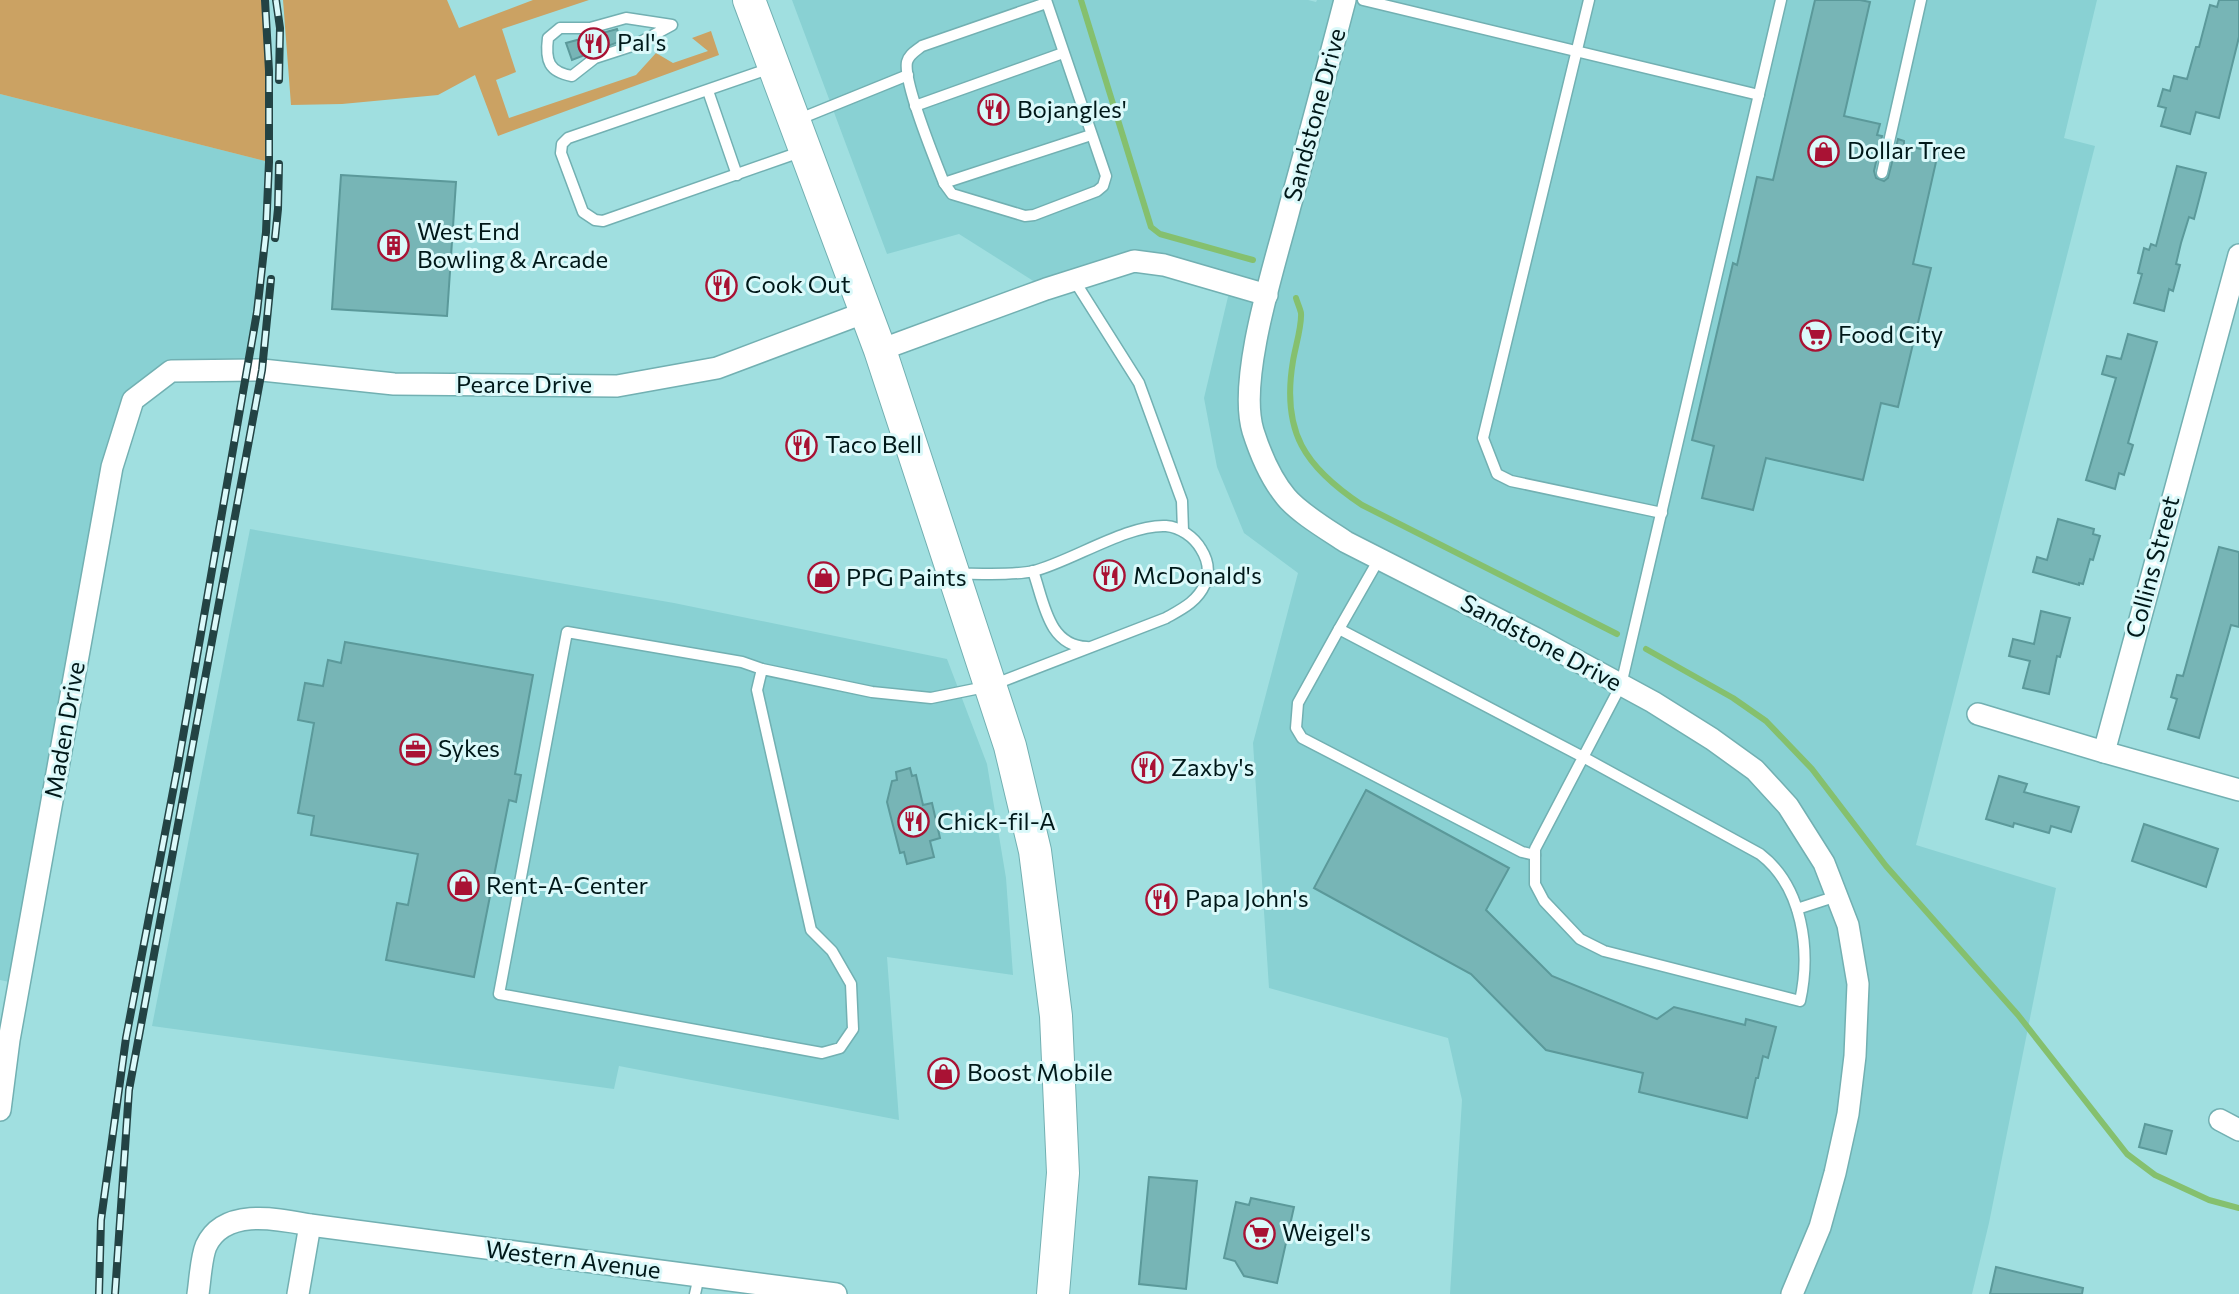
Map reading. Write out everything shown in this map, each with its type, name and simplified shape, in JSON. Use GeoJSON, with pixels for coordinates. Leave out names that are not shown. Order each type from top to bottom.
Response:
{"type":"FeatureCollection","features":[{"type":"Feature","properties":{"kind":"main road"},"geometry":{"type":"LineString","coordinates":[[749,0],[880,350],[1010,746],[1035,851],[1056,1016],[1063,1173],[1053,1294]]}},
{"type":"Feature","properties":{"kind":"street","name":"Sandstone Drive"},"geometry":{"type":"LineString","coordinates":[[1345,0],[1267,295],[1252,363],[1249,394],[1252,428],[1267,467],[1286,498],[1346,542],[1535,638],[1712,739],[1755,770],[1788,806],[1824,863],[1848,925],[1858,985],[1855,1056],[1848,1114],[1835,1173],[1820,1227],[1792,1294]]}},
{"type":"Feature","properties":{"kind":"street","name":"Collins Street"},"geometry":{"type":"LineString","coordinates":[[2104,752],[2239,256]]}},
{"type":"Feature","properties":{"kind":"street"},"geometry":{"type":"LineString","coordinates":[[880,350],[1134,261],[1164,265],[1267,295]]}},
{"type":"Feature","properties":{"kind":"street","name":"Pearce Drive"},"geometry":{"type":"LineString","coordinates":[[171,371],[262,370],[394,384],[617,386],[717,368],[866,312]]}},
{"type":"Feature","properties":{"kind":"street","name":"Maden Drive"},"geometry":{"type":"LineString","coordinates":[[0,1110],[9,1040],[111,467],[133,400],[171,371]]}},
{"type":"Feature","properties":{"kind":"street"},"geometry":{"type":"LineString","coordinates":[[1978,714],[2239,790]]}},
{"type":"Feature","properties":{"kind":"street","name":"Western Avenue"},"geometry":{"type":"LineString","coordinates":[[198,1294],[206,1246],[217,1232],[240,1220],[273,1218],[697,1285],[836,1294]]}},
{"type":"Feature","properties":{"kind":"street"},"geometry":{"type":"LineString","coordinates":[[299,1294],[310,1225]]}},
{"type":"Feature","properties":{"kind":"lane"},"geometry":{"type":"LineString","coordinates":[[1363,0],[1759,95]]}},
{"type":"Feature","properties":{"kind":"lane"},"geometry":{"type":"LineString","coordinates":[[1589,0],[1483,438],[1497,474],[1511,481],[1662,513]]}},
{"type":"Feature","properties":{"kind":"lane"},"geometry":{"type":"LineString","coordinates":[[1339,629],[1583,757],[1770,862],[1789,890],[1801,923],[1805,976],[1800,1001],[1604,951],[1587,943],[1544,901],[1535,884],[1535,849],[1583,757],[1621,685],[1781,0]]}},
{"type":"Feature","properties":{"kind":"lane"},"geometry":{"type":"LineString","coordinates":[[1882,173],[1921,0]]}},
{"type":"Feature","properties":{"kind":"lane"},"geometry":{"type":"LineString","coordinates":[[1046,1],[1105,176],[1103,186],[1097,191],[1034,215],[1024,216],[953,194],[944,183],[915,106],[906,65],[909,55],[922,46],[1046,1]]}},
{"type":"Feature","properties":{"kind":"lane"},"geometry":{"type":"LineString","coordinates":[[626,18],[672,25],[635,45],[595,58],[572,76],[559,74],[550,65],[546,52],[548,38],[560,28],[590,28],[626,18]]}},
{"type":"Feature","properties":{"kind":"lane"},"geometry":{"type":"LineString","coordinates":[[915,106],[1063,52]]}},
{"type":"Feature","properties":{"kind":"lane"},"geometry":{"type":"LineString","coordinates":[[774,68],[568,138],[562,144],[561,153],[583,212],[595,220],[603,221],[805,151]]}},
{"type":"Feature","properties":{"kind":"lane"},"geometry":{"type":"LineString","coordinates":[[794,121],[908,75]]}},
{"type":"Feature","properties":{"kind":"lane"},"geometry":{"type":"LineString","coordinates":[[708,90],[737,175]]}},
{"type":"Feature","properties":{"kind":"lane"},"geometry":{"type":"LineString","coordinates":[[944,183],[1091,135]]}},
{"type":"Feature","properties":{"kind":"lane"},"geometry":{"type":"LineString","coordinates":[[1074,280],[1139,383],[1182,501],[1183,531]]}},
{"type":"Feature","properties":{"kind":"lane"},"geometry":{"type":"LineString","coordinates":[[762,669],[757,690],[811,930],[832,951],[852,984],[853,1028],[840,1048],[822,1053],[499,994],[567,632],[732,660],[872,692],[931,698],[990,686],[1166,618],[1189,605],[1201,594],[1209,575],[1206,557],[1196,541],[1183,531],[1169,526],[1148,527],[1033,571],[954,575]]}},
{"type":"Feature","properties":{"kind":"lane"},"geometry":{"type":"LineString","coordinates":[[1379,559],[1298,703],[1296,728],[1302,738],[1522,852],[1535,855]]}},
{"type":"Feature","properties":{"kind":"lane"},"geometry":{"type":"LineString","coordinates":[[1033,571],[1052,626],[1062,641],[1076,646],[1092,647]]}},
{"type":"Feature","properties":{"kind":"lane"},"geometry":{"type":"LineString","coordinates":[[1797,909],[1837,896]]}},
{"type":"Feature","properties":{"kind":"shaded area"},"geometry":{"type":"Polygon","coordinates":[[[0,0],[265,0],[269,71],[269,162],[0,94],[0,0]]]}},
{"type":"Feature","properties":{"kind":"shaded area"},"geometry":{"type":"Polygon","coordinates":[[[283,0],[447,0],[459,28],[533,0],[589,0],[502,29],[516,72],[496,80],[509,118],[636,75],[656,53],[673,63],[708,51],[692,38],[711,31],[719,55],[498,136],[475,75],[438,95],[342,104],[291,105],[283,0]]]}},
{"type":"Feature","properties":{"kind":"shaded area"},"geometry":{"type":"Polygon","coordinates":[[[792,0],[2097,0],[2064,138],[2095,146],[1916,845],[2056,888],[1989,1223],[1972,1294],[1450,1294],[1462,1100],[1448,1038],[1269,988],[1253,743],[1298,573],[1244,533],[1217,467],[1204,398],[1231,284],[1164,265],[1046,289],[959,234],[887,254],[792,0]]]}},
{"type":"Feature","properties":{"kind":"shaded area"},"geometry":{"type":"Polygon","coordinates":[[[0,94],[269,162],[266,232],[247,370],[171,371],[133,400],[19,984],[0,980],[0,94]]]}},
{"type":"Feature","properties":{"kind":"shaded area"},"geometry":{"type":"Polygon","coordinates":[[[250,529],[674,603],[947,659],[987,764],[1006,878],[1013,975],[887,957],[899,1120],[619,1066],[614,1089],[152,1026],[250,529]]]}},
{"type":"Feature","properties":{"kind":"building","name":"Food City"},"geometry":{"type":"Polygon","coordinates":[[[1815,0],[1870,2],[1844,116],[1880,124],[1877,135],[1882,136],[1874,171],[1876,178],[1884,181],[1888,178],[1898,139],[1904,141],[1904,145],[1938,153],[1913,264],[1931,268],[1898,407],[1881,403],[1863,480],[1766,458],[1753,510],[1702,498],[1714,446],[1692,440],[1733,263],[1737,265],[1757,177],[1773,180],[1815,0]]]}},
{"type":"Feature","properties":{"kind":"building"},"geometry":{"type":"Polygon","coordinates":[[[2219,0],[2239,0],[2239,37],[2219,118],[2196,112],[2190,134],[2161,126],[2166,108],[2158,106],[2163,89],[2170,91],[2174,76],[2187,79],[2210,5],[2217,7],[2219,0]]]}},
{"type":"Feature","properties":{"kind":"building","name":"Pal's"},"geometry":{"type":"Polygon","coordinates":[[[617,29],[621,41],[572,60],[566,43],[617,29]]]}},
{"type":"Feature","properties":{"kind":"building"},"geometry":{"type":"Polygon","coordinates":[[[2177,166],[2206,173],[2194,219],[2189,217],[2181,243],[2176,264],[2180,265],[2173,291],[2169,289],[2164,311],[2134,303],[2142,274],[2138,273],[2144,248],[2149,250],[2151,244],[2156,246],[2177,166]]]}},
{"type":"Feature","properties":{"kind":"building","name":"West End Bowling & Arcade"},"geometry":{"type":"Polygon","coordinates":[[[341,175],[456,182],[447,316],[332,309],[341,175]]]}},
{"type":"Feature","properties":{"kind":"building"},"geometry":{"type":"Polygon","coordinates":[[[2128,334],[2157,342],[2128,443],[2133,445],[2124,475],[2119,473],[2115,489],[2086,480],[2116,378],[2102,374],[2107,356],[2121,359],[2128,334]]]}},
{"type":"Feature","properties":{"kind":"building"},"geometry":{"type":"Polygon","coordinates":[[[2058,519],[2094,529],[2093,534],[2100,536],[2083,584],[2033,572],[2037,557],[2047,560],[2058,519]]]}},
{"type":"Feature","properties":{"kind":"building"},"geometry":{"type":"Polygon","coordinates":[[[2219,547],[2239,552],[2239,627],[2231,625],[2199,738],[2168,729],[2177,699],[2171,697],[2177,675],[2183,676],[2219,547]]]}},
{"type":"Feature","properties":{"kind":"building"},"geometry":{"type":"Polygon","coordinates":[[[2041,611],[2070,618],[2060,657],[2057,656],[2049,694],[2023,688],[2030,661],[2009,656],[2013,639],[2034,644],[2041,611]]]}},
{"type":"Feature","properties":{"kind":"building","name":"Sykes"},"geometry":{"type":"Polygon","coordinates":[[[345,642],[533,675],[515,774],[521,775],[516,802],[509,800],[474,977],[386,960],[397,903],[408,905],[418,854],[311,835],[314,816],[298,813],[314,723],[298,720],[305,683],[323,686],[328,660],[341,663],[345,642]]]}},
{"type":"Feature","properties":{"kind":"building","name":"Chick-fil-A"},"geometry":{"type":"Polygon","coordinates":[[[910,768],[912,776],[916,775],[923,805],[932,803],[940,838],[930,841],[934,857],[907,864],[904,852],[900,853],[887,802],[892,781],[897,780],[896,772],[910,768]]]}},
{"type":"Feature","properties":{"kind":"building"},"geometry":{"type":"Polygon","coordinates":[[[1999,776],[2027,784],[2024,792],[2079,807],[2071,832],[2051,826],[2049,833],[2014,823],[2013,827],[1986,819],[1999,776]]]}},
{"type":"Feature","properties":{"kind":"building"},"geometry":{"type":"Polygon","coordinates":[[[1366,790],[1509,868],[1486,910],[1552,976],[1657,1019],[1674,1007],[1745,1025],[1746,1019],[1776,1027],[1768,1058],[1763,1056],[1747,1118],[1639,1092],[1643,1073],[1546,1050],[1471,974],[1314,888],[1366,790]]]}},
{"type":"Feature","properties":{"kind":"building"},"geometry":{"type":"Polygon","coordinates":[[[2144,824],[2218,849],[2206,887],[2132,861],[2144,824]]]}},
{"type":"Feature","properties":{"kind":"building"},"geometry":{"type":"Polygon","coordinates":[[[2145,1124],[2172,1131],[2166,1154],[2139,1147],[2145,1124]]]}},
{"type":"Feature","properties":{"kind":"building"},"geometry":{"type":"Polygon","coordinates":[[[1149,1177],[1197,1181],[1186,1289],[1139,1284],[1149,1177]]]}},
{"type":"Feature","properties":{"kind":"building","name":"Weigel's"},"geometry":{"type":"Polygon","coordinates":[[[1251,1198],[1294,1207],[1277,1283],[1244,1276],[1235,1261],[1224,1258],[1236,1202],[1249,1205],[1251,1198]]]}},
{"type":"Feature","properties":{"kind":"building"},"geometry":{"type":"Polygon","coordinates":[[[1996,1267],[2083,1288],[2082,1294],[1990,1294],[1996,1267]]]}},
{"type":"Feature","properties":{"kind":"waterway"},"geometry":{"type":"LineString","coordinates":[[1081,0],[1151,227],[1160,234],[1253,260]]}},
{"type":"Feature","properties":{"kind":"waterway"},"geometry":{"type":"LineString","coordinates":[[1296,298],[1301,318],[1290,386],[1291,408],[1302,445],[1325,476],[1362,505],[1617,634]]}},
{"type":"Feature","properties":{"kind":"waterway"},"geometry":{"type":"LineString","coordinates":[[1646,649],[1733,698],[1766,721],[1812,769],[1886,866],[2018,1015],[2127,1154],[2155,1175],[2209,1200],[2239,1208]]}},
{"type":"Feature","properties":{"kind":"railway"},"geometry":{"type":"LineString","coordinates":[[99,1294],[101,1220],[126,1038],[178,765],[257,312],[266,232],[269,162],[269,71],[265,0]]}},
{"type":"Feature","properties":{"kind":"railway"},"geometry":{"type":"LineString","coordinates":[[276,0],[280,28],[279,80]]}},
{"type":"Feature","properties":{"kind":"railway"},"geometry":{"type":"LineString","coordinates":[[275,238],[279,164]]}},
{"type":"Feature","properties":{"kind":"railway"},"geometry":{"type":"LineString","coordinates":[[115,1294],[129,1090],[262,370],[271,279]]}},
{"type":"Feature","properties":{"kind":"place","name":"Pal's"},"geometry":{"type":"Point","coordinates":[594,43]}},
{"type":"Feature","properties":{"kind":"place","name":"Bojangles'"},"geometry":{"type":"Point","coordinates":[994,110]}},
{"type":"Feature","properties":{"kind":"place","name":"Dollar Tree"},"geometry":{"type":"Point","coordinates":[1824,151]}},
{"type":"Feature","properties":{"kind":"place","name":"West End Bowling & Arcade"},"geometry":{"type":"Point","coordinates":[394,246]}},
{"type":"Feature","properties":{"kind":"place","name":"Cook Out"},"geometry":{"type":"Point","coordinates":[722,285]}},
{"type":"Feature","properties":{"kind":"place","name":"Food City"},"geometry":{"type":"Point","coordinates":[1815,335]}},
{"type":"Feature","properties":{"kind":"place","name":"Taco Bell"},"geometry":{"type":"Point","coordinates":[802,445]}},
{"type":"Feature","properties":{"kind":"place","name":"McDonald's"},"geometry":{"type":"Point","coordinates":[1110,576]}},
{"type":"Feature","properties":{"kind":"place","name":"PPG Paints"},"geometry":{"type":"Point","coordinates":[823,578]}},
{"type":"Feature","properties":{"kind":"place","name":"Sykes"},"geometry":{"type":"Point","coordinates":[415,749]}},
{"type":"Feature","properties":{"kind":"place","name":"Zaxby's"},"geometry":{"type":"Point","coordinates":[1148,768]}},
{"type":"Feature","properties":{"kind":"place","name":"Chick-fil-A"},"geometry":{"type":"Point","coordinates":[914,822]}},
{"type":"Feature","properties":{"kind":"place","name":"Rent-A-Center"},"geometry":{"type":"Point","coordinates":[463,886]}},
{"type":"Feature","properties":{"kind":"place","name":"Papa John's"},"geometry":{"type":"Point","coordinates":[1162,899]}},
{"type":"Feature","properties":{"kind":"place","name":"Boost Mobile"},"geometry":{"type":"Point","coordinates":[944,1073]}},
{"type":"Feature","properties":{"kind":"place","name":"Weigel's"},"geometry":{"type":"Point","coordinates":[1259,1233]}}]}
